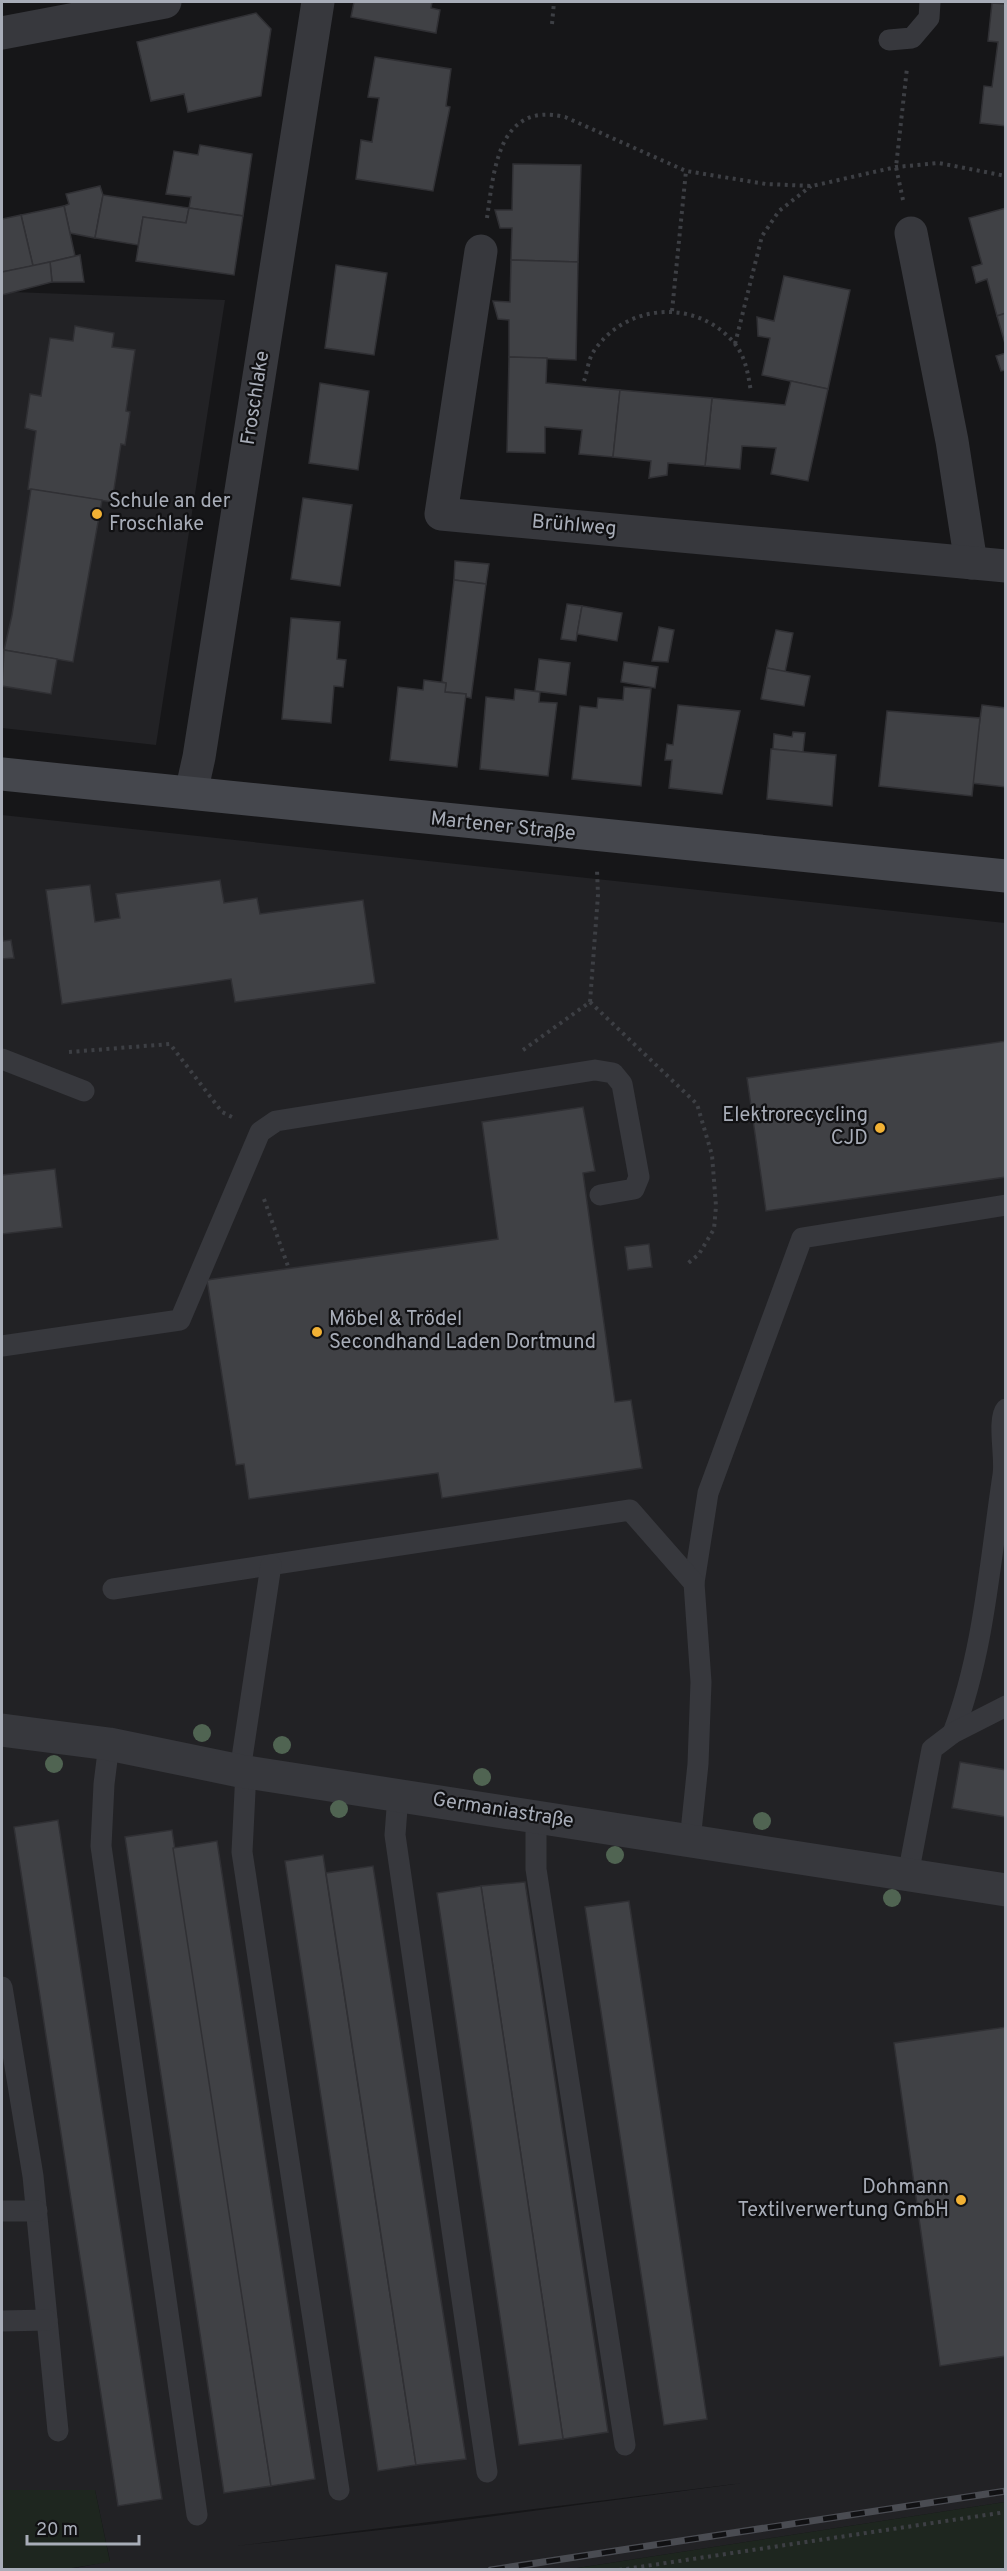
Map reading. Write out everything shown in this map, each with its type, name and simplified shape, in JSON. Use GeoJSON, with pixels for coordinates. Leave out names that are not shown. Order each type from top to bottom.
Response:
{"type":"FeatureCollection","features":[{"type":"Feature","properties":{"kind":"street"},"geometry":{"type":"LineString","coordinates":[[2,33],[165,2]]}},
{"type":"Feature","properties":{"kind":"street","name":"Froschlake"},"geometry":{"type":"LineString","coordinates":[[191,793],[203,735],[318,2]]}},
{"type":"Feature","properties":{"kind":"street"},"geometry":{"type":"LineString","coordinates":[[911,233],[952,441],[971,563]]}},
{"type":"Feature","properties":{"kind":"street","name":"Brühlweg"},"geometry":{"type":"LineString","coordinates":[[481,251],[441,514],[1005,566]]}},
{"type":"Feature","properties":{"kind":"street","name":"Martener Straße"},"geometry":{"type":"LineString","coordinates":[[2,774],[592,836],[1005,876]]}},
{"type":"Feature","properties":{"kind":"street","name":"Germaniastraße"},"geometry":{"type":"LineString","coordinates":[[2,1730],[109,1744],[243,1771],[1005,1890]]}},
{"type":"Feature","properties":{"kind":"lane"},"geometry":{"type":"LineString","coordinates":[[889,40],[912,38],[929,18],[930,2]]}},
{"type":"Feature","properties":{"kind":"lane"},"geometry":{"type":"LineString","coordinates":[[2,1059],[84,1091]]}},
{"type":"Feature","properties":{"kind":"lane"},"geometry":{"type":"LineString","coordinates":[[2,1346],[180,1320],[260,1132],[276,1121],[595,1070],[613,1073],[622,1083],[639,1177],[634,1189],[600,1195]]}},
{"type":"Feature","properties":{"kind":"lane"},"geometry":{"type":"LineString","coordinates":[[690,1841],[698,1764],[701,1682],[694,1583],[708,1493],[802,1238],[1005,1205]]}},
{"type":"Feature","properties":{"kind":"lane"},"geometry":{"type":"LineString","coordinates":[[953,1733],[969,1691],[977,1644],[1004,1468],[1002,1426],[1005,1409]]}},
{"type":"Feature","properties":{"kind":"lane"},"geometry":{"type":"LineString","coordinates":[[113,1589],[630,1510],[694,1583]]}},
{"type":"Feature","properties":{"kind":"lane"},"geometry":{"type":"LineString","coordinates":[[271,1565],[243,1771],[242,1852],[339,2490]]}},
{"type":"Feature","properties":{"kind":"lane"},"geometry":{"type":"LineString","coordinates":[[908,1875],[932,1749],[953,1733],[1005,1706]]}},
{"type":"Feature","properties":{"kind":"lane"},"geometry":{"type":"LineString","coordinates":[[109,1744],[104,1784],[101,1846],[197,2515]]}},
{"type":"Feature","properties":{"kind":"lane"},"geometry":{"type":"LineString","coordinates":[[398,1795],[395,1835],[487,2472]]}},
{"type":"Feature","properties":{"kind":"lane"},"geometry":{"type":"LineString","coordinates":[[536,1816],[536,1869],[625,2445]]}},
{"type":"Feature","properties":{"kind":"lane"},"geometry":{"type":"LineString","coordinates":[[2,1987],[10,2084],[37,2211],[58,2431]]}},
{"type":"Feature","properties":{"kind":"lane"},"geometry":{"type":"LineString","coordinates":[[2,2211],[37,2211]]}},
{"type":"Feature","properties":{"kind":"lane"},"geometry":{"type":"LineString","coordinates":[[2,2321],[47,2320]]}},
{"type":"Feature","properties":{"kind":"path"},"geometry":{"type":"LineString","coordinates":[[552,24],[554,2]]}},
{"type":"Feature","properties":{"kind":"path"},"geometry":{"type":"LineString","coordinates":[[911,233],[896,167],[912,38]]}},
{"type":"Feature","properties":{"kind":"path"},"geometry":{"type":"LineString","coordinates":[[481,251],[496,156],[507,135],[528,117],[547,112],[566,117],[686,171],[766,184],[812,186],[896,167],[939,163],[1005,176]]}},
{"type":"Feature","properties":{"kind":"path"},"geometry":{"type":"LineString","coordinates":[[672,311],[686,171]]}},
{"type":"Feature","properties":{"kind":"path"},"geometry":{"type":"LineString","coordinates":[[735,344],[762,236],[779,211],[812,186]]}},
{"type":"Feature","properties":{"kind":"path"},"geometry":{"type":"LineString","coordinates":[[584,381],[592,355],[607,336],[627,319],[672,311],[693,315],[713,325],[735,344],[747,366],[751,392]]}},
{"type":"Feature","properties":{"kind":"path"},"geometry":{"type":"LineString","coordinates":[[590,1002],[598,889],[592,836]]}},
{"type":"Feature","properties":{"kind":"path"},"geometry":{"type":"LineString","coordinates":[[522,1051],[590,1002]]}},
{"type":"Feature","properties":{"kind":"path"},"geometry":{"type":"LineString","coordinates":[[590,1002],[697,1104],[712,1155],[716,1206],[714,1229],[699,1254],[686,1265]]}},
{"type":"Feature","properties":{"kind":"path"},"geometry":{"type":"LineString","coordinates":[[59,1052],[170,1044],[222,1112],[260,1132]]}},
{"type":"Feature","properties":{"kind":"path"},"geometry":{"type":"LineString","coordinates":[[250,1158],[289,1269]]}},
{"type":"Feature","properties":{"kind":"path"},"geometry":{"type":"LineString","coordinates":[[619,2570],[1005,2512]]}},
{"type":"Feature","properties":{"kind":"shaded area","name":"Schule an der Froschlake"},"geometry":{"type":"Polygon","coordinates":[[[13,292],[225,300],[156,745],[2,728],[2,295],[13,292]]]}},
{"type":"Feature","properties":{"kind":"shaded area"},"geometry":{"type":"Polygon","coordinates":[[[2,815],[1005,923],[1005,2502],[571,2569],[66,2570],[110,2561],[95,2490],[2,2490],[2,815]],[[743,2483],[236,2546],[434,2524],[743,2483]]]}},
{"type":"Feature","properties":{"kind":"shaded area"},"geometry":{"type":"Polygon","coordinates":[[[2,2490],[95,2490],[110,2562],[66,2569],[2,2569],[2,2490]]]}},
{"type":"Feature","properties":{"kind":"shaded area"},"geometry":{"type":"Polygon","coordinates":[[[1005,2502],[1005,2569],[571,2569],[1005,2502]]]}},
{"type":"Feature","properties":{"kind":"building"},"geometry":{"type":"Polygon","coordinates":[[[354,2],[432,2],[431,8],[440,10],[436,33],[351,17],[354,2]]]}},
{"type":"Feature","properties":{"kind":"building"},"geometry":{"type":"Polygon","coordinates":[[[992,3],[1006,4],[1006,126],[980,123],[984,86],[992,87],[998,42],[988,41],[992,3]]]}},
{"type":"Feature","properties":{"kind":"building"},"geometry":{"type":"Polygon","coordinates":[[[256,13],[271,29],[261,96],[188,112],[184,94],[151,101],[137,42],[256,13]]]}},
{"type":"Feature","properties":{"kind":"building"},"geometry":{"type":"Polygon","coordinates":[[[375,57],[451,69],[446,106],[450,107],[433,191],[356,179],[361,140],[372,142],[379,98],[368,97],[375,57]]]}},
{"type":"Feature","properties":{"kind":"building"},"geometry":{"type":"Polygon","coordinates":[[[200,145],[252,154],[243,216],[189,208],[191,197],[166,194],[174,151],[198,155],[200,145]]]}},
{"type":"Feature","properties":{"kind":"building"},"geometry":{"type":"Polygon","coordinates":[[[513,164],[581,165],[578,262],[511,260],[512,228],[500,228],[495,210],[512,210],[513,164]]]}},
{"type":"Feature","properties":{"kind":"building"},"geometry":{"type":"Polygon","coordinates":[[[100,186],[103,195],[95,238],[70,233],[64,206],[69,204],[66,194],[100,186]]]}},
{"type":"Feature","properties":{"kind":"building"},"geometry":{"type":"Polygon","coordinates":[[[103,195],[189,208],[186,223],[143,217],[138,245],[95,238],[103,195]]]}},
{"type":"Feature","properties":{"kind":"building"},"geometry":{"type":"Polygon","coordinates":[[[64,206],[75,256],[33,266],[21,215],[64,206]]]}},
{"type":"Feature","properties":{"kind":"building"},"geometry":{"type":"Polygon","coordinates":[[[189,208],[243,216],[234,275],[136,261],[143,217],[186,223],[189,208]]]}},
{"type":"Feature","properties":{"kind":"building"},"geometry":{"type":"Polygon","coordinates":[[[1006,208],[1006,313],[997,316],[987,279],[976,283],[972,267],[982,264],[969,218],[1006,208]]]}},
{"type":"Feature","properties":{"kind":"building"},"geometry":{"type":"Polygon","coordinates":[[[21,215],[33,266],[2,272],[2,219],[21,215]]]}},
{"type":"Feature","properties":{"kind":"building"},"geometry":{"type":"Polygon","coordinates":[[[80,255],[84,282],[52,282],[50,262],[80,255]]]}},
{"type":"Feature","properties":{"kind":"building"},"geometry":{"type":"Polygon","coordinates":[[[511,260],[578,262],[576,360],[509,357],[509,320],[498,319],[493,301],[510,302],[511,260]]]}},
{"type":"Feature","properties":{"kind":"building"},"geometry":{"type":"Polygon","coordinates":[[[50,262],[52,282],[2,295],[2,272],[50,262]]]}},
{"type":"Feature","properties":{"kind":"building"},"geometry":{"type":"Polygon","coordinates":[[[336,265],[387,273],[374,355],[325,348],[336,265]]]}},
{"type":"Feature","properties":{"kind":"building"},"geometry":{"type":"Polygon","coordinates":[[[784,276],[850,290],[828,389],[762,375],[770,338],[758,336],[757,317],[774,321],[784,276]]]}},
{"type":"Feature","properties":{"kind":"building"},"geometry":{"type":"Polygon","coordinates":[[[1006,313],[1006,347],[997,316],[1006,313]]]}},
{"type":"Feature","properties":{"kind":"building"},"geometry":{"type":"Polygon","coordinates":[[[75,326],[114,333],[112,347],[135,350],[126,411],[130,412],[125,445],[121,444],[112,502],[28,489],[36,431],[25,428],[30,394],[41,396],[50,338],[73,341],[75,326]]]}},
{"type":"Feature","properties":{"kind":"building"},"geometry":{"type":"Polygon","coordinates":[[[1006,353],[1006,370],[1001,371],[996,356],[1006,353]]]}},
{"type":"Feature","properties":{"kind":"building"},"geometry":{"type":"Polygon","coordinates":[[[509,357],[547,358],[546,383],[620,390],[613,457],[579,454],[582,430],[545,427],[545,453],[507,452],[509,357]]]}},
{"type":"Feature","properties":{"kind":"building"},"geometry":{"type":"Polygon","coordinates":[[[791,381],[828,389],[808,481],[771,474],[776,448],[742,446],[740,469],[705,466],[712,398],[785,405],[791,381]]]}},
{"type":"Feature","properties":{"kind":"building"},"geometry":{"type":"Polygon","coordinates":[[[320,383],[369,391],[358,470],[309,463],[320,383]]]}},
{"type":"Feature","properties":{"kind":"building"},"geometry":{"type":"Polygon","coordinates":[[[620,390],[712,398],[705,466],[668,463],[667,475],[649,478],[651,461],[613,457],[620,390]]]}},
{"type":"Feature","properties":{"kind":"building"},"geometry":{"type":"Polygon","coordinates":[[[31,489],[102,500],[73,662],[4,650],[12,615],[31,489]]]}},
{"type":"Feature","properties":{"kind":"building"},"geometry":{"type":"Polygon","coordinates":[[[303,498],[352,505],[340,586],[291,579],[303,498]]]}},
{"type":"Feature","properties":{"kind":"building"},"geometry":{"type":"Polygon","coordinates":[[[455,561],[489,564],[486,584],[454,580],[455,561]]]}},
{"type":"Feature","properties":{"kind":"building"},"geometry":{"type":"Polygon","coordinates":[[[454,580],[486,584],[471,698],[466,697],[466,694],[445,692],[446,683],[442,682],[454,580]]]}},
{"type":"Feature","properties":{"kind":"building"},"geometry":{"type":"Polygon","coordinates":[[[567,604],[582,606],[576,641],[561,639],[567,604]]]}},
{"type":"Feature","properties":{"kind":"building"},"geometry":{"type":"Polygon","coordinates":[[[582,606],[622,613],[617,641],[577,634],[582,606]]]}},
{"type":"Feature","properties":{"kind":"building"},"geometry":{"type":"Polygon","coordinates":[[[291,618],[340,622],[337,659],[346,660],[343,687],[334,686],[331,723],[282,719],[291,618]]]}},
{"type":"Feature","properties":{"kind":"building"},"geometry":{"type":"Polygon","coordinates":[[[659,627],[674,630],[668,662],[652,661],[659,627]]]}},
{"type":"Feature","properties":{"kind":"building"},"geometry":{"type":"Polygon","coordinates":[[[776,630],[793,633],[785,672],[767,668],[776,630]]]}},
{"type":"Feature","properties":{"kind":"building"},"geometry":{"type":"Polygon","coordinates":[[[4,650],[57,659],[51,694],[2,686],[4,650]]]}},
{"type":"Feature","properties":{"kind":"building"},"geometry":{"type":"Polygon","coordinates":[[[539,659],[570,663],[566,695],[535,691],[539,659]]]}},
{"type":"Feature","properties":{"kind":"building"},"geometry":{"type":"Polygon","coordinates":[[[624,662],[658,667],[655,688],[621,682],[624,662]]]}},
{"type":"Feature","properties":{"kind":"building"},"geometry":{"type":"Polygon","coordinates":[[[767,668],[810,676],[804,706],[761,699],[767,668]]]}},
{"type":"Feature","properties":{"kind":"building"},"geometry":{"type":"Polygon","coordinates":[[[424,680],[446,683],[445,692],[466,694],[457,767],[390,760],[398,687],[423,690],[424,680]]]}},
{"type":"Feature","properties":{"kind":"building"},"geometry":{"type":"Polygon","coordinates":[[[624,687],[651,689],[641,786],[572,779],[580,706],[597,708],[598,698],[623,700],[624,687]]]}},
{"type":"Feature","properties":{"kind":"building"},"geometry":{"type":"Polygon","coordinates":[[[515,689],[540,692],[539,702],[557,703],[548,776],[480,769],[486,697],[514,700],[515,689]]]}},
{"type":"Feature","properties":{"kind":"building"},"geometry":{"type":"Polygon","coordinates":[[[678,705],[740,711],[722,794],[669,788],[672,760],[665,760],[667,744],[673,745],[678,705]]]}},
{"type":"Feature","properties":{"kind":"building"},"geometry":{"type":"Polygon","coordinates":[[[982,705],[1006,708],[1006,787],[971,783],[982,705]]]}},
{"type":"Feature","properties":{"kind":"building"},"geometry":{"type":"Polygon","coordinates":[[[887,711],[980,718],[972,796],[879,786],[887,711]]]}},
{"type":"Feature","properties":{"kind":"building"},"geometry":{"type":"Polygon","coordinates":[[[793,732],[805,733],[803,752],[773,749],[774,734],[792,737],[793,732]]]}},
{"type":"Feature","properties":{"kind":"building"},"geometry":{"type":"Polygon","coordinates":[[[771,749],[836,755],[832,806],[767,799],[771,749]]]}},
{"type":"Feature","properties":{"kind":"building"},"geometry":{"type":"Polygon","coordinates":[[[220,880],[224,903],[257,898],[260,914],[363,900],[375,983],[235,1002],[231,979],[62,1004],[46,890],[90,885],[95,922],[120,918],[116,894],[220,880]]]}},
{"type":"Feature","properties":{"kind":"building"},"geometry":{"type":"Polygon","coordinates":[[[2,932],[3,941],[11,940],[14,958],[2,959],[2,932]]]}},
{"type":"Feature","properties":{"kind":"building","name":"Elektrorecycling CJD"},"geometry":{"type":"Polygon","coordinates":[[[1006,1041],[1006,1177],[766,1211],[747,1078],[1006,1041]]]}},
{"type":"Feature","properties":{"kind":"building"},"geometry":{"type":"Polygon","coordinates":[[[583,1107],[595,1171],[583,1173],[615,1402],[631,1400],[642,1468],[442,1498],[438,1473],[249,1499],[244,1464],[236,1465],[207,1280],[498,1239],[482,1122],[583,1107]]]}},
{"type":"Feature","properties":{"kind":"building"},"geometry":{"type":"Polygon","coordinates":[[[55,1169],[62,1227],[2,1234],[2,1175],[55,1169]]]}},
{"type":"Feature","properties":{"kind":"building"},"geometry":{"type":"Polygon","coordinates":[[[649,1244],[652,1267],[628,1270],[625,1247],[649,1244]]]}},
{"type":"Feature","properties":{"kind":"building"},"geometry":{"type":"Polygon","coordinates":[[[960,1762],[1006,1770],[1006,1817],[952,1808],[960,1762]]]}},
{"type":"Feature","properties":{"kind":"building"},"geometry":{"type":"Polygon","coordinates":[[[58,1820],[162,2499],[118,2506],[14,1827],[58,1820]]]}},
{"type":"Feature","properties":{"kind":"building"},"geometry":{"type":"Polygon","coordinates":[[[172,1830],[271,2486],[224,2493],[125,1837],[172,1830]]]}},
{"type":"Feature","properties":{"kind":"building"},"geometry":{"type":"Polygon","coordinates":[[[217,1841],[315,2479],[271,2486],[173,1848],[217,1841]]]}},
{"type":"Feature","properties":{"kind":"building"},"geometry":{"type":"Polygon","coordinates":[[[323,1855],[416,2465],[378,2471],[285,1861],[323,1855]]]}},
{"type":"Feature","properties":{"kind":"building"},"geometry":{"type":"Polygon","coordinates":[[[373,1866],[466,2459],[416,2465],[326,1873],[373,1866]]]}},
{"type":"Feature","properties":{"kind":"building"},"geometry":{"type":"Polygon","coordinates":[[[525,1882],[608,2432],[563,2439],[481,1886],[525,1882]]]}},
{"type":"Feature","properties":{"kind":"building"},"geometry":{"type":"Polygon","coordinates":[[[481,1886],[563,2439],[519,2445],[437,1893],[481,1886]]]}},
{"type":"Feature","properties":{"kind":"building"},"geometry":{"type":"Polygon","coordinates":[[[629,1901],[707,2419],[664,2425],[585,1907],[629,1901]]]}},
{"type":"Feature","properties":{"kind":"building","name":"Dohmann Textilverwertung GmbH"},"geometry":{"type":"Polygon","coordinates":[[[1006,2027],[1006,2356],[940,2366],[894,2043],[1006,2027]]]}},
{"type":"Feature","properties":{"kind":"railway"},"geometry":{"type":"LineString","coordinates":[[491,2570],[1006,2491]]}},
{"type":"Feature","properties":{"kind":"place","name":"Schule an der Froschlake"},"geometry":{"type":"Point","coordinates":[97,514]}},
{"type":"Feature","properties":{"kind":"place","name":"Elektrorecycling CJD"},"geometry":{"type":"Point","coordinates":[880,1128]}},
{"type":"Feature","properties":{"kind":"place","name":"Möbel & Trödel Secondhand Laden Dortmund"},"geometry":{"type":"Point","coordinates":[317,1332]}},
{"type":"Feature","properties":{"kind":"place","name":"Dohmann Textilverwertung GmbH"},"geometry":{"type":"Point","coordinates":[961,2200]}}]}
